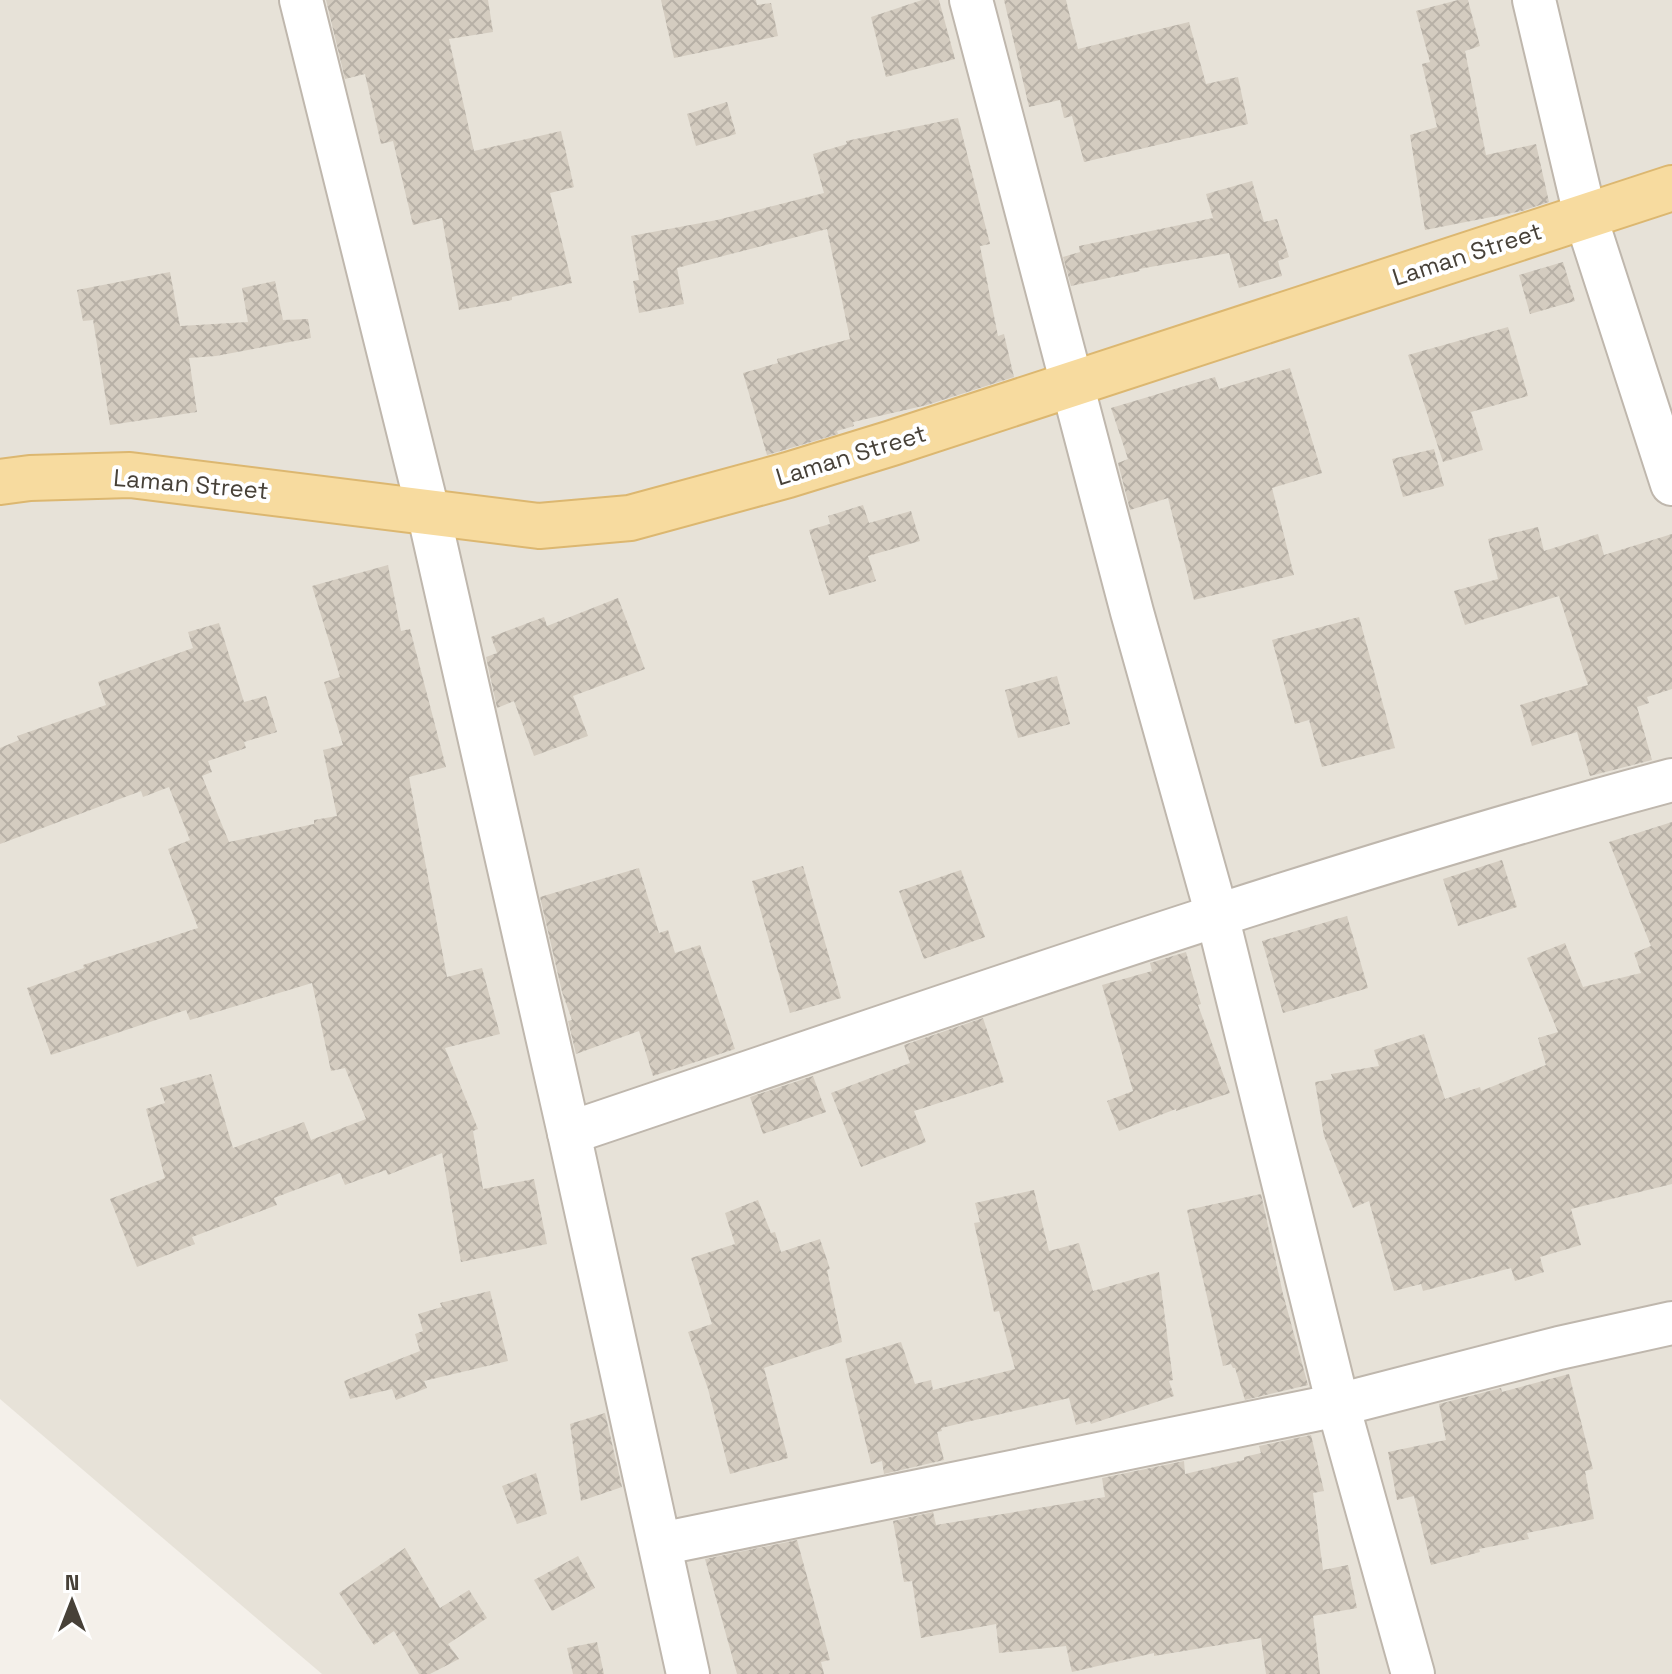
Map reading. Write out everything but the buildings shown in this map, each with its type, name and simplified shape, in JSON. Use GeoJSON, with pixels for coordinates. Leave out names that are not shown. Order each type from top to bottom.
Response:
{"type":"FeatureCollection","features":[{"type":"Feature","properties":{"kind":"main road","name":"Laman Street"},"geometry":{"type":"LineString","coordinates":[[0,482],[130,475],[539,526],[630,518],[788,475],[1672,188]]}},
{"type":"Feature","properties":{"kind":"street"},"geometry":{"type":"LineString","coordinates":[[301,0],[428,511],[688,1674]]}},
{"type":"Feature","properties":{"kind":"street"},"geometry":{"type":"LineString","coordinates":[[971,0],[1071,385],[1217,915],[1338,1405],[1413,1674]]}},
{"type":"Feature","properties":{"kind":"street"},"geometry":{"type":"LineString","coordinates":[[1534,0],[1585,215],[1672,484]]}},
{"type":"Feature","properties":{"kind":"street"},"geometry":{"type":"LineString","coordinates":[[569,1133],[1217,915],[1515,822],[1672,780]]}},
{"type":"Feature","properties":{"kind":"street"},"geometry":{"type":"LineString","coordinates":[[660,1544],[1338,1405],[1559,1348],[1672,1323]]}},
{"type":"Feature","properties":{"kind":"shaded area"},"geometry":{"type":"Polygon","coordinates":[[[0,0],[1672,0],[1672,1674],[322,1674],[0,1399],[0,0]]]}}]}
